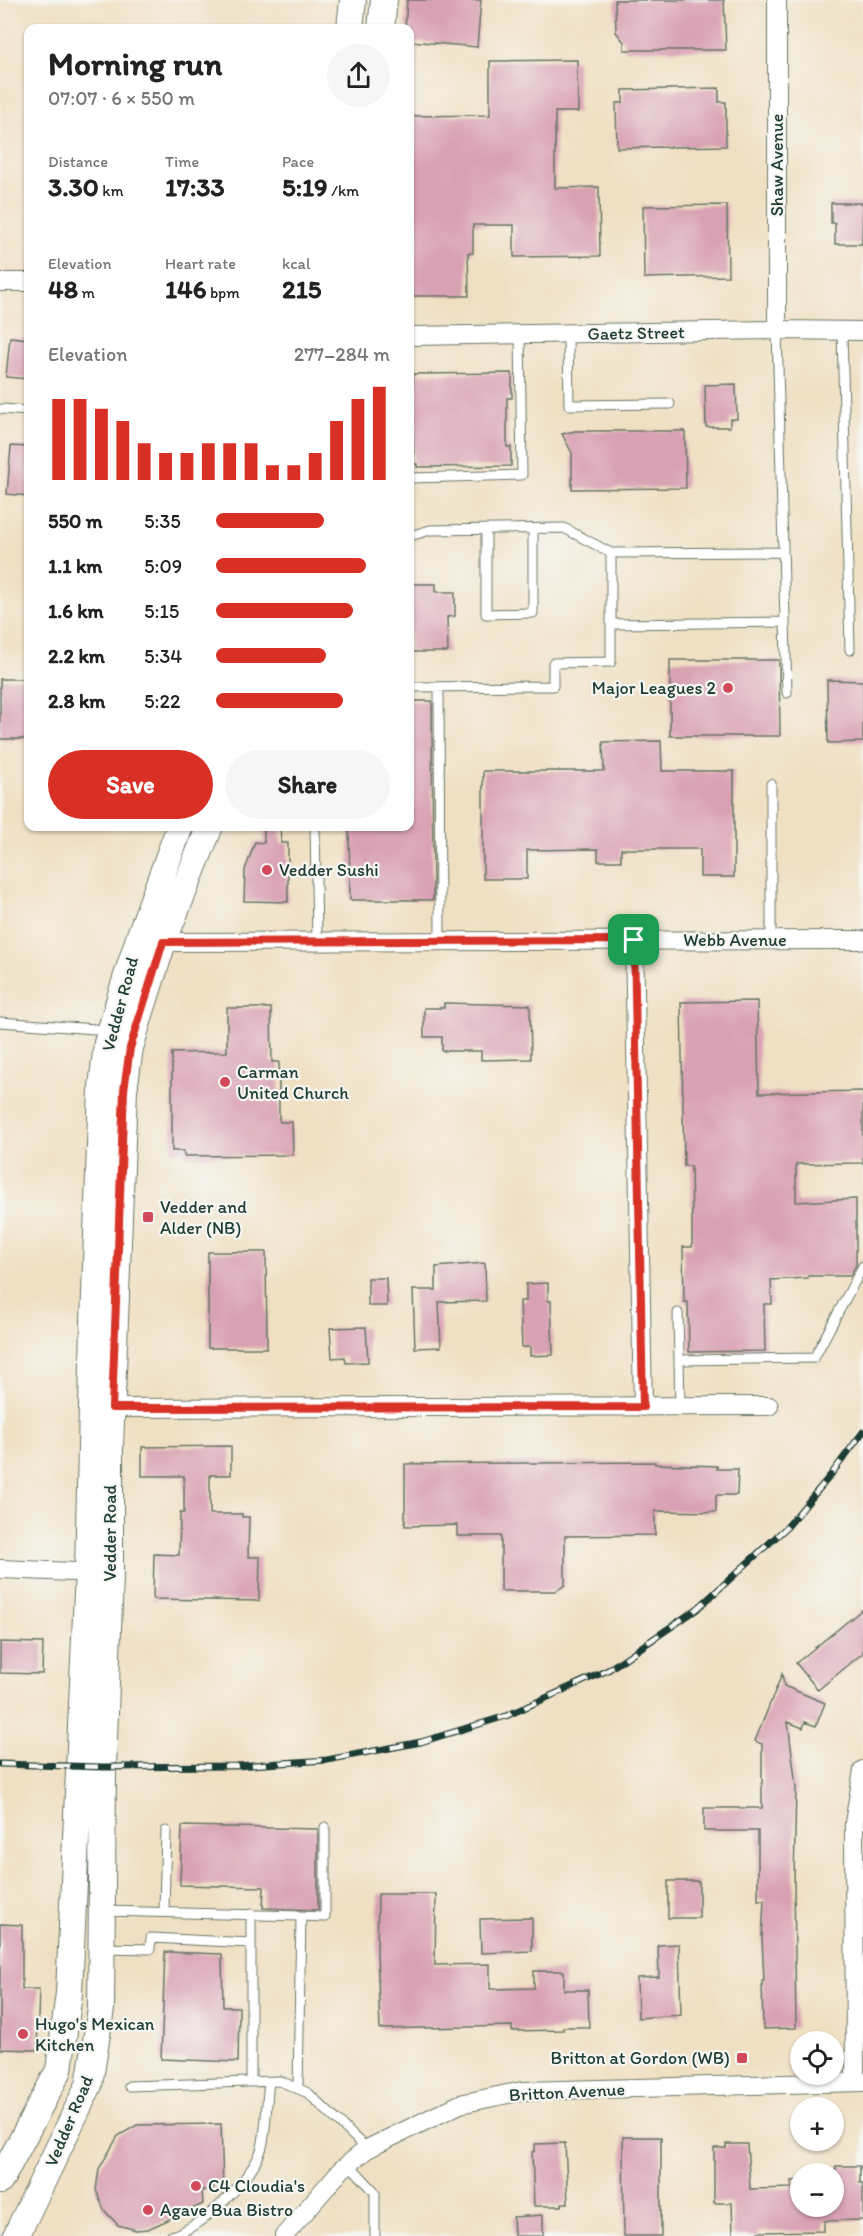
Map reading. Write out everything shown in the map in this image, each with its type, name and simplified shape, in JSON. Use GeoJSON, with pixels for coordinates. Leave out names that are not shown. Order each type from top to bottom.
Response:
{"type":"FeatureCollection","features":[{"type":"Feature","properties":{"kind":"main road"},"geometry":{"type":"LineString","coordinates":[[350,24],[353,0]]}},
{"type":"Feature","properties":{"kind":"main road"},"geometry":{"type":"LineString","coordinates":[[381,24],[384,0]]}},
{"type":"Feature","properties":{"kind":"main road","name":"Vedder Road"},"geometry":{"type":"LineString","coordinates":[[16,2236],[89,2085],[101,2009],[103,1767],[94,1322],[102,1087],[107,1043],[122,1033],[152,938],[179,831]]}},
{"type":"Feature","properties":{"kind":"main road","name":"Vedder Road"},"geometry":{"type":"LineString","coordinates":[[152,938],[207,831]]}},
{"type":"Feature","properties":{"kind":"main road","name":"Vedder Road"},"geometry":{"type":"LineString","coordinates":[[0,2181],[58,2070],[69,1993],[112,1408],[124,1090],[130,1048],[122,1033]]}},
{"type":"Feature","properties":{"kind":"street","name":"Shaw Avenue"},"geometry":{"type":"LineString","coordinates":[[777,0],[777,330]]}},
{"type":"Feature","properties":{"kind":"street"},"geometry":{"type":"LineString","coordinates":[[0,282],[24,282]]}},
{"type":"Feature","properties":{"kind":"street","name":"Gaetz Street"},"geometry":{"type":"LineString","coordinates":[[414,336],[777,330],[863,331]]}},
{"type":"Feature","properties":{"kind":"street","name":"Webb Avenue"},"geometry":{"type":"LineString","coordinates":[[152,938],[317,941],[863,940]]}},
{"type":"Feature","properties":{"kind":"street"},"geometry":{"type":"LineString","coordinates":[[634,940],[643,1407]]}},
{"type":"Feature","properties":{"kind":"street"},"geometry":{"type":"LineString","coordinates":[[112,1408],[769,1406]]}},
{"type":"Feature","properties":{"kind":"street"},"geometry":{"type":"LineString","coordinates":[[0,1569],[99,1573]]}},
{"type":"Feature","properties":{"kind":"street"},"geometry":{"type":"LineString","coordinates":[[859,2082],[854,1823],[863,1770]]}},
{"type":"Feature","properties":{"kind":"street","name":"Britton Avenue"},"geometry":{"type":"LineString","coordinates":[[284,2236],[348,2164],[367,2149],[460,2104],[522,2091],[859,2082]]}},
{"type":"Feature","properties":{"kind":"lane"},"geometry":{"type":"LineString","coordinates":[[777,330],[787,693]]}},
{"type":"Feature","properties":{"kind":"lane"},"geometry":{"type":"LineString","coordinates":[[842,331],[850,650]]}},
{"type":"Feature","properties":{"kind":"lane"},"geometry":{"type":"LineString","coordinates":[[414,478],[522,475],[520,334]]}},
{"type":"Feature","properties":{"kind":"lane"},"geometry":{"type":"LineString","coordinates":[[568,334],[569,405],[670,404]]}},
{"type":"Feature","properties":{"kind":"lane"},"geometry":{"type":"LineString","coordinates":[[2,409],[24,411]]}},
{"type":"Feature","properties":{"kind":"lane"},"geometry":{"type":"LineString","coordinates":[[414,535],[430,530],[564,528],[611,553],[783,552]]}},
{"type":"Feature","properties":{"kind":"lane"},"geometry":{"type":"LineString","coordinates":[[486,529],[486,614],[533,614],[533,529]]}},
{"type":"Feature","properties":{"kind":"lane"},"geometry":{"type":"LineString","coordinates":[[414,687],[553,686],[553,663],[611,662],[611,553]]}},
{"type":"Feature","properties":{"kind":"lane"},"geometry":{"type":"LineString","coordinates":[[611,624],[784,622]]}},
{"type":"Feature","properties":{"kind":"lane"},"geometry":{"type":"LineString","coordinates":[[439,687],[440,941]]}},
{"type":"Feature","properties":{"kind":"lane"},"geometry":{"type":"LineString","coordinates":[[771,784],[771,940]]}},
{"type":"Feature","properties":{"kind":"lane"},"geometry":{"type":"LineString","coordinates":[[315,831],[317,941]]}},
{"type":"Feature","properties":{"kind":"lane"},"geometry":{"type":"LineString","coordinates":[[0,1022],[122,1033]]}},
{"type":"Feature","properties":{"kind":"lane"},"geometry":{"type":"LineString","coordinates":[[679,1360],[814,1358],[863,1266]]}},
{"type":"Feature","properties":{"kind":"lane"},"geometry":{"type":"LineString","coordinates":[[678,1313],[680,1407]]}},
{"type":"Feature","properties":{"kind":"lane"},"geometry":{"type":"LineString","coordinates":[[102,1911],[325,1917],[325,1827]]}},
{"type":"Feature","properties":{"kind":"lane"},"geometry":{"type":"LineString","coordinates":[[164,1912],[166,1831]]}},
{"type":"Feature","properties":{"kind":"lane"},"geometry":{"type":"LineString","coordinates":[[251,1914],[251,2082]]}},
{"type":"Feature","properties":{"kind":"lane"},"geometry":{"type":"LineString","coordinates":[[298,2088],[301,1916]]}},
{"type":"Feature","properties":{"kind":"lane"},"geometry":{"type":"LineString","coordinates":[[102,1948],[150,1949],[151,1938],[251,1943]]}},
{"type":"Feature","properties":{"kind":"lane"},"geometry":{"type":"LineString","coordinates":[[129,2086],[280,2081],[308,2093],[367,2149]]}},
{"type":"Feature","properties":{"kind":"lane"},"geometry":{"type":"LineString","coordinates":[[171,2236],[205,2217],[241,2183],[257,2160],[262,2146],[269,2082]]}},
{"type":"Feature","properties":{"kind":"lane"},"geometry":{"type":"LineString","coordinates":[[348,2164],[375,2192],[375,2236]]}},
{"type":"Feature","properties":{"kind":"building"},"geometry":{"type":"Polygon","coordinates":[[[407,0],[481,0],[477,47],[414,41],[414,24],[405,24],[407,0]]]}},
{"type":"Feature","properties":{"kind":"building"},"geometry":{"type":"Polygon","coordinates":[[[615,0],[724,0],[726,50],[624,50],[624,42],[616,32],[615,0]]]}},
{"type":"Feature","properties":{"kind":"building"},"geometry":{"type":"Polygon","coordinates":[[[577,60],[578,112],[555,112],[555,188],[599,187],[600,256],[514,257],[514,225],[473,225],[473,253],[468,253],[469,296],[414,296],[414,116],[490,115],[490,61],[577,60]]]}},
{"type":"Feature","properties":{"kind":"building"},"geometry":{"type":"Polygon","coordinates":[[[719,88],[719,102],[726,102],[726,146],[617,148],[616,103],[623,103],[623,90],[719,88]]]}},
{"type":"Feature","properties":{"kind":"building"},"geometry":{"type":"Polygon","coordinates":[[[831,203],[863,203],[862,244],[835,244],[835,223],[831,223],[831,203]]]}},
{"type":"Feature","properties":{"kind":"building"},"geometry":{"type":"Polygon","coordinates":[[[727,205],[728,276],[644,278],[643,206],[727,205]]]}},
{"type":"Feature","properties":{"kind":"building"},"geometry":{"type":"Polygon","coordinates":[[[10,337],[24,339],[24,379],[6,377],[10,337]]]}},
{"type":"Feature","properties":{"kind":"building"},"geometry":{"type":"Polygon","coordinates":[[[512,373],[512,398],[507,398],[507,447],[511,447],[511,466],[417,467],[417,464],[414,464],[414,374],[512,373]]]}},
{"type":"Feature","properties":{"kind":"building"},"geometry":{"type":"Polygon","coordinates":[[[736,384],[737,419],[730,419],[730,427],[706,427],[705,385],[736,384]]]}},
{"type":"Feature","properties":{"kind":"building"},"geometry":{"type":"Polygon","coordinates":[[[575,431],[685,431],[686,488],[572,489],[572,453],[562,434],[575,431]]]}},
{"type":"Feature","properties":{"kind":"building"},"geometry":{"type":"Polygon","coordinates":[[[11,446],[24,447],[24,496],[7,494],[11,446]]]}},
{"type":"Feature","properties":{"kind":"building"},"geometry":{"type":"Polygon","coordinates":[[[414,584],[436,584],[436,592],[455,592],[455,616],[447,617],[448,652],[414,652],[414,584]]]}},
{"type":"Feature","properties":{"kind":"building"},"geometry":{"type":"Polygon","coordinates":[[[670,660],[779,660],[780,736],[670,736],[670,660]]]}},
{"type":"Feature","properties":{"kind":"building"},"geometry":{"type":"Polygon","coordinates":[[[0,679],[24,679],[24,739],[0,739],[0,679]]]}},
{"type":"Feature","properties":{"kind":"building"},"geometry":{"type":"Polygon","coordinates":[[[827,680],[863,681],[863,742],[828,743],[827,680]]]}},
{"type":"Feature","properties":{"kind":"building"},"geometry":{"type":"Polygon","coordinates":[[[414,701],[432,701],[433,900],[350,900],[349,831],[414,831],[414,701]]]}},
{"type":"Feature","properties":{"kind":"building"},"geometry":{"type":"Polygon","coordinates":[[[661,741],[662,771],[734,771],[734,877],[700,877],[700,849],[621,849],[621,861],[598,861],[598,849],[527,850],[527,879],[483,879],[483,771],[604,771],[603,742],[661,741]]]}},
{"type":"Feature","properties":{"kind":"building"},"geometry":{"type":"Polygon","coordinates":[[[264,831],[280,831],[281,843],[288,843],[288,902],[244,901],[245,870],[255,842],[264,843],[264,831]]]}},
{"type":"Feature","properties":{"kind":"building"},"geometry":{"type":"Polygon","coordinates":[[[757,1001],[759,1093],[863,1091],[863,1163],[796,1164],[796,1202],[856,1199],[856,1265],[850,1276],[808,1276],[808,1278],[771,1280],[772,1304],[764,1304],[765,1351],[689,1352],[688,1302],[684,1302],[683,1247],[692,1247],[691,1166],[684,1166],[681,1002],[757,1001]]]}},
{"type":"Feature","properties":{"kind":"building"},"geometry":{"type":"Polygon","coordinates":[[[444,1003],[530,1005],[531,1059],[481,1060],[481,1051],[442,1051],[442,1037],[424,1037],[424,1008],[444,1008],[444,1003]]]}},
{"type":"Feature","properties":{"kind":"building","name":"Carman United Church"},"geometry":{"type":"Polygon","coordinates":[[[227,1008],[271,1008],[272,1062],[279,1062],[279,1119],[280,1122],[292,1122],[293,1155],[184,1156],[184,1151],[172,1151],[172,1053],[227,1052],[227,1008]]]}},
{"type":"Feature","properties":{"kind":"building"},"geometry":{"type":"Polygon","coordinates":[[[208,1252],[266,1252],[267,1348],[208,1348],[208,1252]]]}},
{"type":"Feature","properties":{"kind":"building"},"geometry":{"type":"Polygon","coordinates":[[[485,1263],[486,1301],[439,1302],[441,1347],[415,1348],[413,1290],[436,1290],[436,1267],[485,1263]]]}},
{"type":"Feature","properties":{"kind":"building"},"geometry":{"type":"Polygon","coordinates":[[[368,1278],[386,1278],[387,1306],[368,1306],[368,1278]]]}},
{"type":"Feature","properties":{"kind":"building"},"geometry":{"type":"Polygon","coordinates":[[[548,1283],[553,1355],[530,1356],[530,1347],[522,1347],[520,1301],[526,1301],[526,1284],[548,1283]]]}},
{"type":"Feature","properties":{"kind":"building"},"geometry":{"type":"Polygon","coordinates":[[[366,1327],[368,1362],[346,1363],[345,1357],[332,1358],[330,1328],[366,1327]]]}},
{"type":"Feature","properties":{"kind":"building"},"geometry":{"type":"Polygon","coordinates":[[[231,1446],[231,1475],[210,1475],[210,1514],[242,1514],[242,1517],[249,1517],[248,1557],[260,1557],[259,1601],[153,1599],[154,1554],[179,1555],[180,1513],[184,1513],[184,1476],[142,1476],[142,1447],[231,1446]]]}},
{"type":"Feature","properties":{"kind":"building"},"geometry":{"type":"Polygon","coordinates":[[[655,1462],[655,1464],[738,1469],[737,1495],[716,1495],[716,1512],[655,1511],[655,1535],[565,1536],[565,1585],[556,1591],[501,1591],[501,1536],[457,1536],[457,1525],[405,1526],[405,1464],[655,1462]]]}},
{"type":"Feature","properties":{"kind":"building"},"geometry":{"type":"Polygon","coordinates":[[[863,1609],[863,1653],[818,1690],[796,1663],[863,1609]]]}},
{"type":"Feature","properties":{"kind":"building"},"geometry":{"type":"Polygon","coordinates":[[[0,1642],[43,1643],[42,1674],[0,1673],[0,1642]]]}},
{"type":"Feature","properties":{"kind":"building"},"geometry":{"type":"Polygon","coordinates":[[[782,1674],[784,1686],[825,1703],[816,1726],[805,1722],[803,1728],[788,1722],[796,1787],[794,1880],[796,2028],[763,2029],[764,1900],[758,1900],[758,1831],[704,1831],[704,1808],[762,1808],[762,1744],[755,1741],[782,1674]]]}},
{"type":"Feature","properties":{"kind":"building"},"geometry":{"type":"Polygon","coordinates":[[[182,1826],[318,1829],[318,1910],[263,1908],[264,1887],[180,1885],[182,1826]]]}},
{"type":"Feature","properties":{"kind":"building"},"geometry":{"type":"Polygon","coordinates":[[[668,1881],[699,1881],[699,1918],[668,1918],[668,1881]]]}},
{"type":"Feature","properties":{"kind":"building"},"geometry":{"type":"Polygon","coordinates":[[[378,1894],[436,1894],[435,1965],[490,1964],[490,1989],[534,1988],[534,1971],[564,1971],[564,1990],[588,1990],[589,2027],[512,2031],[512,2026],[380,2029],[377,1953],[378,1894]]]}},
{"type":"Feature","properties":{"kind":"building"},"geometry":{"type":"Polygon","coordinates":[[[532,1918],[532,1951],[481,1953],[480,1919],[532,1918]]]}},
{"type":"Feature","properties":{"kind":"building"},"geometry":{"type":"Polygon","coordinates":[[[0,1924],[22,1925],[22,1989],[39,1989],[37,2050],[0,2049],[0,1924]]]}},
{"type":"Feature","properties":{"kind":"building"},"geometry":{"type":"Polygon","coordinates":[[[679,1944],[681,2015],[638,2018],[637,1978],[659,1977],[658,1945],[679,1944]]]}},
{"type":"Feature","properties":{"kind":"building"},"geometry":{"type":"Polygon","coordinates":[[[165,1952],[222,1954],[223,2007],[239,2007],[238,2062],[161,2059],[165,1952]]]}},
{"type":"Feature","properties":{"kind":"building"},"geometry":{"type":"Polygon","coordinates":[[[221,2124],[223,2186],[213,2186],[213,2190],[202,2190],[203,2204],[148,2229],[136,2230],[118,2225],[104,2210],[96,2190],[99,2169],[118,2136],[137,2125],[221,2124]]]}},
{"type":"Feature","properties":{"kind":"building"},"geometry":{"type":"Polygon","coordinates":[[[623,2137],[661,2137],[661,2236],[624,2236],[623,2137]]]}},
{"type":"Feature","properties":{"kind":"building"},"geometry":{"type":"Polygon","coordinates":[[[565,2143],[568,2203],[562,2203],[562,2206],[534,2206],[532,2152],[535,2151],[535,2144],[565,2143]]]}},
{"type":"Feature","properties":{"kind":"building"},"geometry":{"type":"Polygon","coordinates":[[[726,2144],[747,2144],[750,2189],[790,2188],[790,2217],[844,2217],[844,2166],[860,2166],[860,2183],[863,2183],[863,2220],[824,2221],[824,2231],[758,2232],[758,2236],[733,2236],[732,2203],[714,2203],[714,2148],[726,2148],[726,2144]]]}},
{"type":"Feature","properties":{"kind":"building"},"geometry":{"type":"Polygon","coordinates":[[[543,2215],[543,2236],[514,2236],[513,2217],[543,2215]]]}},
{"type":"Feature","properties":{"kind":"railway"},"geometry":{"type":"LineString","coordinates":[[0,1764],[103,1767],[236,1766],[327,1760],[421,1742],[506,1716],[608,1670],[697,1609],[787,1527],[863,1432]]}},
{"type":"Feature","properties":{"kind":"place","name":"Major Leagues 2"},"geometry":{"type":"Point","coordinates":[728,688]}},
{"type":"Feature","properties":{"kind":"place","name":"Vedder Sushi"},"geometry":{"type":"Point","coordinates":[267,870]}},
{"type":"Feature","properties":{"kind":"place","name":"Carman United Church"},"geometry":{"type":"Point","coordinates":[225,1082]}},
{"type":"Feature","properties":{"kind":"place","name":"Vedder and Alder (NB)"},"geometry":{"type":"Point","coordinates":[148,1217]}},
{"type":"Feature","properties":{"kind":"place","name":"Hugo's Mexican Kitchen"},"geometry":{"type":"Point","coordinates":[23,2034]}},
{"type":"Feature","properties":{"kind":"place","name":"Britton at Gordon (WB)"},"geometry":{"type":"Point","coordinates":[742,2058]}},
{"type":"Feature","properties":{"kind":"place","name":"C4 Cloudia's"},"geometry":{"type":"Point","coordinates":[196,2186]}},
{"type":"Feature","properties":{"kind":"place","name":"Agave Bua Bistro"},"geometry":{"type":"Point","coordinates":[148,2210]}},
{"type":"Feature","properties":{"kind":"route"},"geometry":{"type":"LineString","coordinates":[[634,940],[643,1407],[112,1408],[124,1090],[130,1048],[163,942],[634,940]]}}]}
